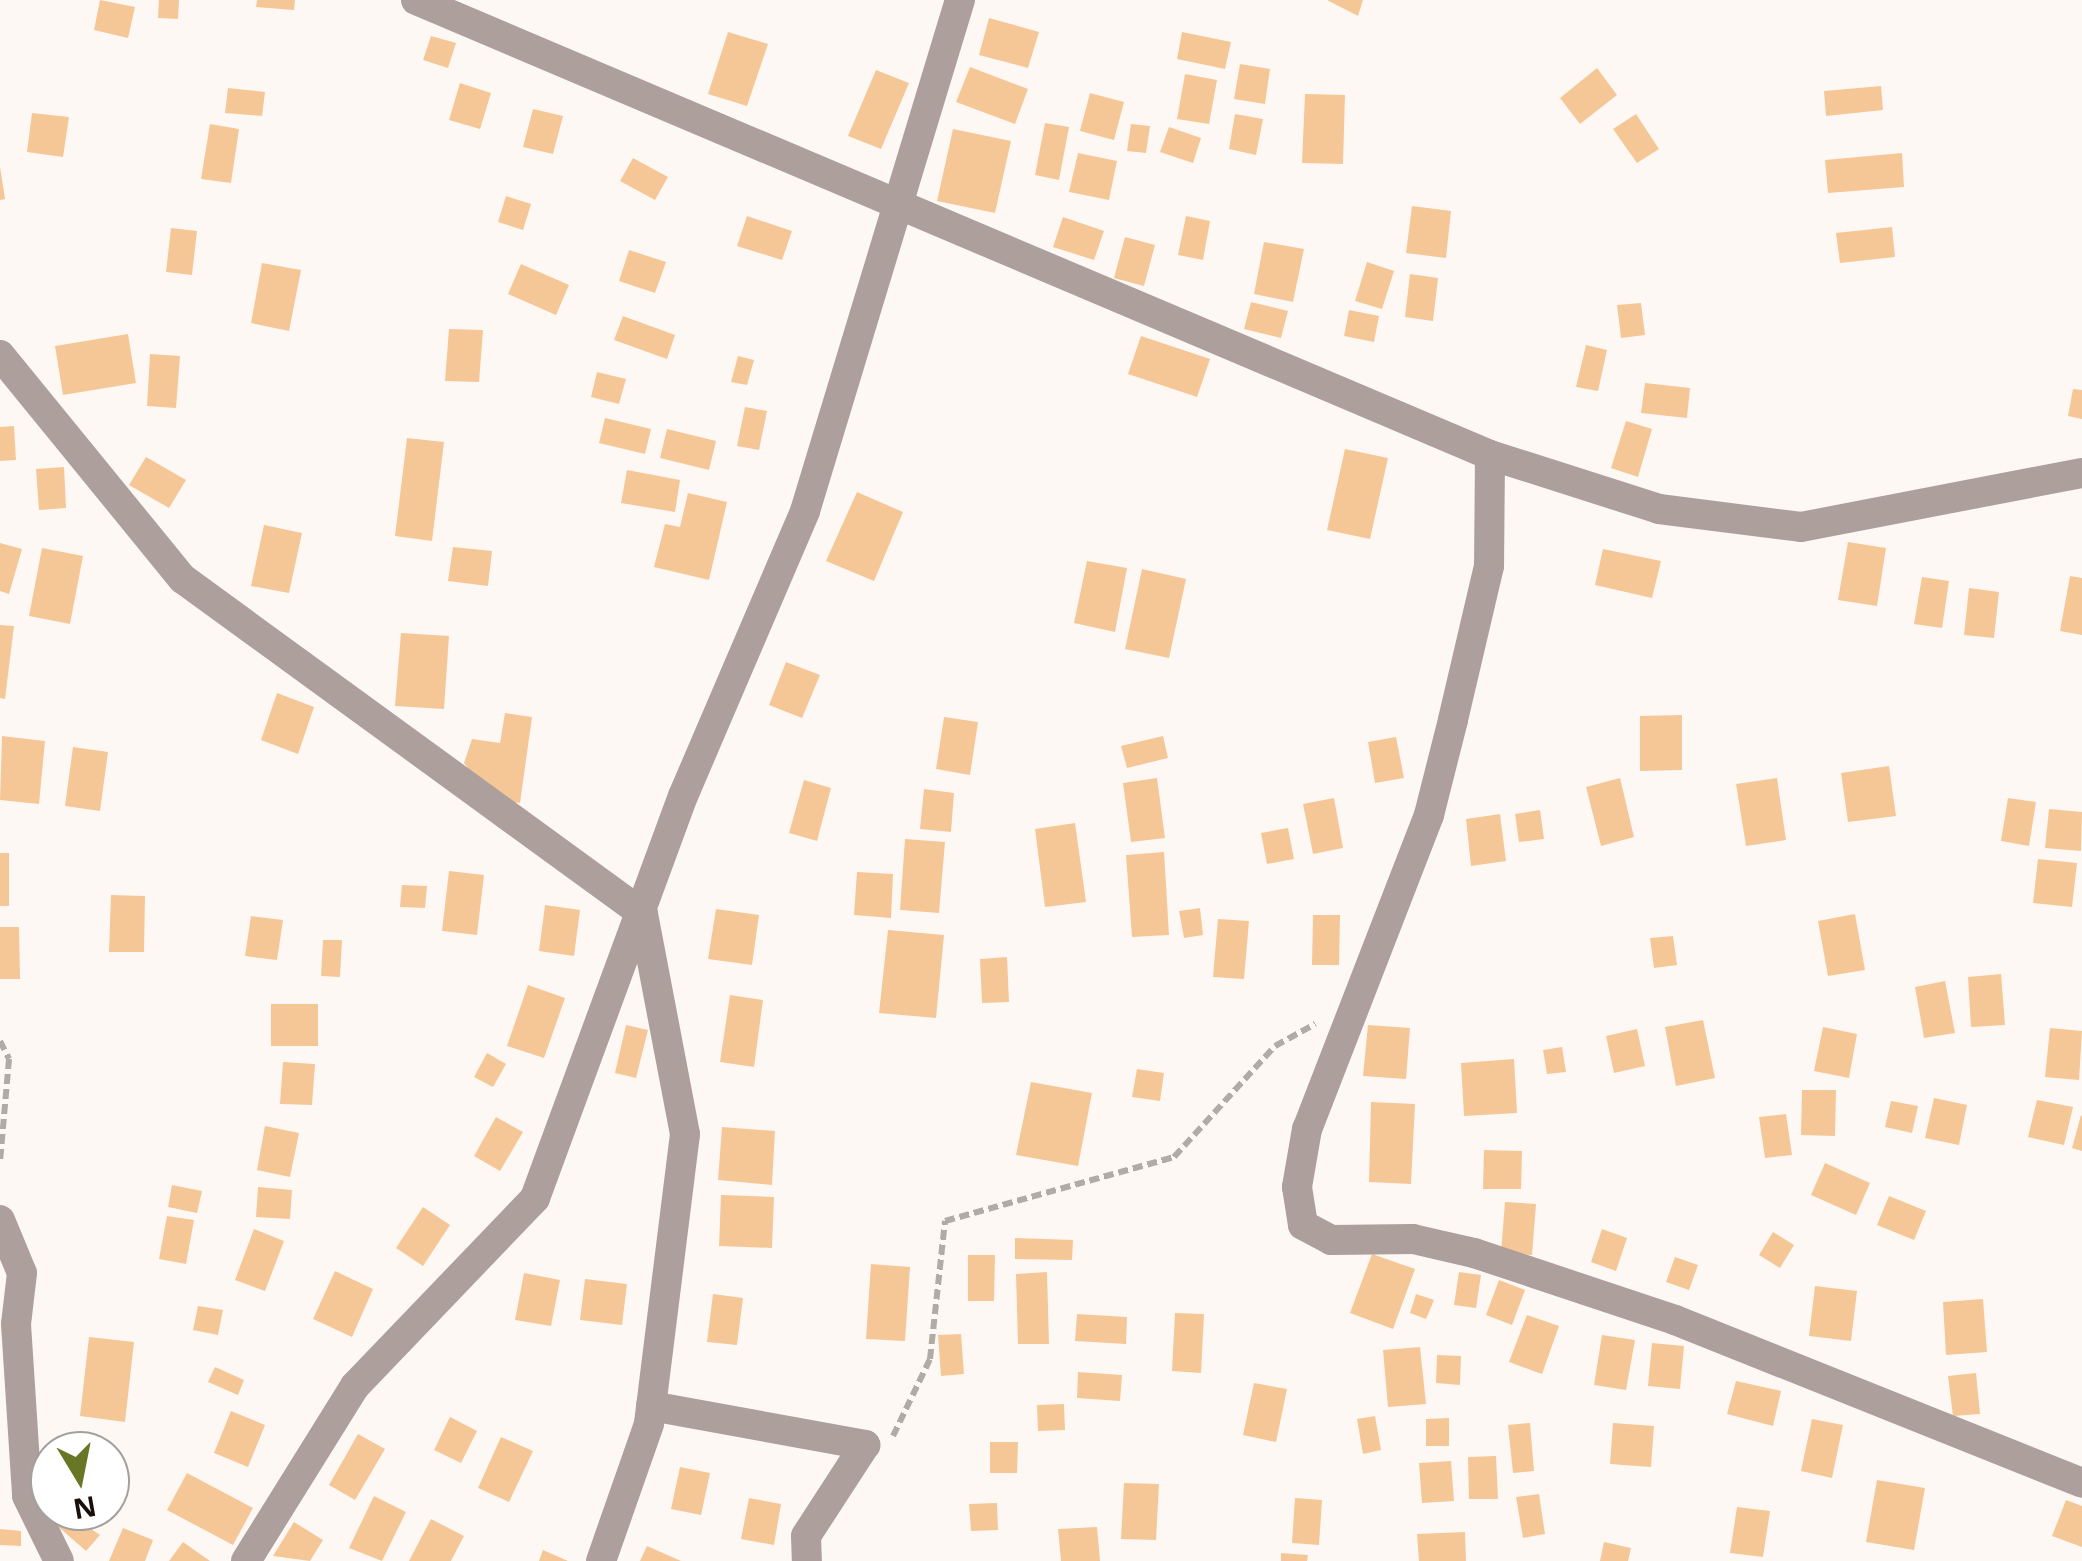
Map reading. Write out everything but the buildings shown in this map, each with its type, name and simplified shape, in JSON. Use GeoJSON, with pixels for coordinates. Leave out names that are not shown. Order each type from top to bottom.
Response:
{"type":"FeatureCollection","features":[{"type":"Feature","properties":{"kind":"street"},"geometry":{"type":"LineString","coordinates":[[416,0],[708,131],[892,200],[1490,455],[1659,509],[1800,528],[2082,472]]}},
{"type":"Feature","properties":{"kind":"street"},"geometry":{"type":"LineString","coordinates":[[246,1561],[356,1386],[534,1198],[805,511],[892,200],[960,0]]}},
{"type":"Feature","properties":{"kind":"street"},"geometry":{"type":"LineString","coordinates":[[0,355],[183,578],[643,914],[686,1134],[651,1406],[601,1561]]}},
{"type":"Feature","properties":{"kind":"street"},"geometry":{"type":"LineString","coordinates":[[1490,455],[1489,566],[1429,815],[1352,1004],[1304,1148],[1298,1209],[1313,1234],[1474,1253],[1675,1320],[2082,1483]]}},
{"type":"Feature","properties":{"kind":"street"},"geometry":{"type":"LineString","coordinates":[[0,1220],[22,1273],[16,1324],[27,1496],[59,1561]]}},
{"type":"Feature","properties":{"kind":"street"},"geometry":{"type":"LineString","coordinates":[[651,1406],[866,1444],[806,1536],[806,1561]]}},
{"type":"Feature","properties":{"kind":"path"},"geometry":{"type":"LineString","coordinates":[[866,1444],[888,1443],[930,1359],[945,1221],[1174,1157],[1275,1046],[1352,1004]]}},
{"type":"Feature","properties":{"kind":"path"},"geometry":{"type":"LineString","coordinates":[[0,1042],[9,1060],[0,1162]]}}]}
